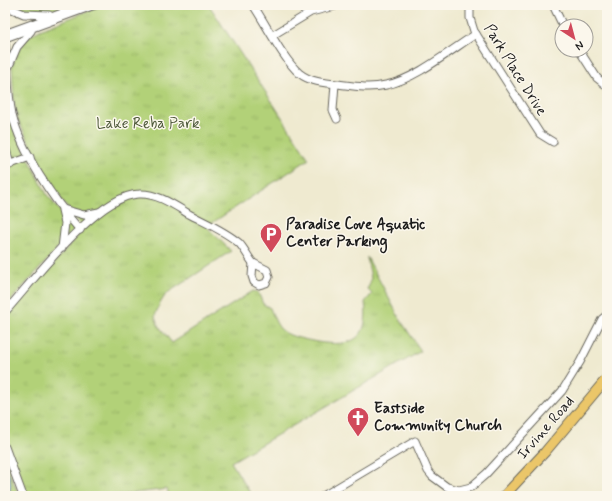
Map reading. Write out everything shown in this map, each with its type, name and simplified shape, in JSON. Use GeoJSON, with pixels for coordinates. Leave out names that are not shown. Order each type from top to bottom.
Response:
{"type":"FeatureCollection","features":[{"type":"Feature","properties":{"kind":"main road","name":"Irvine Road"},"geometry":{"type":"LineString","coordinates":[[505,495],[545,452],[607,378]]}},
{"type":"Feature","properties":{"kind":"street"},"geometry":{"type":"LineString","coordinates":[[5,33],[84,5]]}},
{"type":"Feature","properties":{"kind":"street"},"geometry":{"type":"LineString","coordinates":[[5,38],[96,5]]}},
{"type":"Feature","properties":{"kind":"street"},"geometry":{"type":"LineString","coordinates":[[253,5],[299,73],[310,80],[335,84],[365,87],[393,84],[413,74],[476,34]]}},
{"type":"Feature","properties":{"kind":"street"},"geometry":{"type":"LineString","coordinates":[[273,35],[311,12],[339,5]]}},
{"type":"Feature","properties":{"kind":"street","name":"Park Place Drive"},"geometry":{"type":"LineString","coordinates":[[470,5],[472,25],[476,34],[540,134],[553,142]]}},
{"type":"Feature","properties":{"kind":"street"},"geometry":{"type":"LineString","coordinates":[[553,5],[559,18]]}},
{"type":"Feature","properties":{"kind":"street"},"geometry":{"type":"LineString","coordinates":[[5,6],[30,15],[57,15]]}},
{"type":"Feature","properties":{"kind":"street"},"geometry":{"type":"LineString","coordinates":[[8,72],[17,47],[24,37],[36,28]]}},
{"type":"Feature","properties":{"kind":"street"},"geometry":{"type":"LineString","coordinates":[[5,44],[12,114],[30,157],[46,186],[61,208],[80,230]]}},
{"type":"Feature","properties":{"kind":"street"},"geometry":{"type":"LineString","coordinates":[[583,58],[597,78],[607,86]]}},
{"type":"Feature","properties":{"kind":"street"},"geometry":{"type":"LineString","coordinates":[[335,84],[333,110],[337,119]]}},
{"type":"Feature","properties":{"kind":"street"},"geometry":{"type":"LineString","coordinates":[[5,145],[8,165],[30,157]]}},
{"type":"Feature","properties":{"kind":"street"},"geometry":{"type":"LineString","coordinates":[[5,312],[62,248],[101,211],[124,197],[139,194],[155,196],[229,236],[239,244],[253,263]]}},
{"type":"Feature","properties":{"kind":"street"},"geometry":{"type":"LineString","coordinates":[[61,208],[76,214],[84,215],[101,211]]}},
{"type":"Feature","properties":{"kind":"street"},"geometry":{"type":"LineString","coordinates":[[61,208],[65,223],[62,248]]}},
{"type":"Feature","properties":{"kind":"street"},"geometry":{"type":"LineString","coordinates":[[324,496],[415,441],[428,471],[432,476],[447,487],[459,490],[471,487],[486,474],[562,391],[580,362],[602,319],[607,314]]}},
{"type":"Feature","properties":{"kind":"street"},"geometry":{"type":"LineString","coordinates":[[5,447],[23,496]]}},
{"type":"Feature","properties":{"kind":"green space"},"geometry":{"type":"Polygon","coordinates":[[[14,5],[71,5],[57,9],[35,11],[14,5]]]}},
{"type":"Feature","properties":{"kind":"green space","name":"Lake Reba Park"},"geometry":{"type":"Polygon","coordinates":[[[103,5],[209,5],[309,159],[212,223],[208,228],[231,251],[166,294],[159,305],[155,316],[158,325],[172,343],[253,291],[258,292],[263,304],[270,308],[278,326],[286,333],[317,342],[348,342],[356,338],[361,333],[366,315],[365,302],[372,294],[367,289],[371,281],[371,277],[367,257],[401,321],[421,351],[231,462],[252,496],[169,496],[167,489],[112,496],[27,496],[10,454],[5,431],[5,318],[84,229],[54,191],[18,120],[14,102],[12,67],[17,52],[29,36],[40,30],[103,5]]]}},
{"type":"Feature","properties":{"kind":"green space"},"geometry":{"type":"Polygon","coordinates":[[[5,71],[15,131],[47,195],[75,229],[5,307],[5,71]]]}},
{"type":"Feature","properties":{"kind":"green space"},"geometry":{"type":"Polygon","coordinates":[[[5,460],[19,496],[9,496],[11,485],[5,466],[5,460]]]}},
{"type":"Feature","properties":{"kind":"water"},"geometry":{"type":"Polygon","coordinates":[[[5,469],[9,476],[10,482],[8,496],[5,496],[5,469]]]}},
{"type":"Feature","properties":{"kind":"place","name":"Paradise Cove Aquatic Center Parking"},"geometry":{"type":"Point","coordinates":[271,254]}},
{"type":"Feature","properties":{"kind":"place","name":"Eastside Community Church"},"geometry":{"type":"Point","coordinates":[358,438]}}]}
